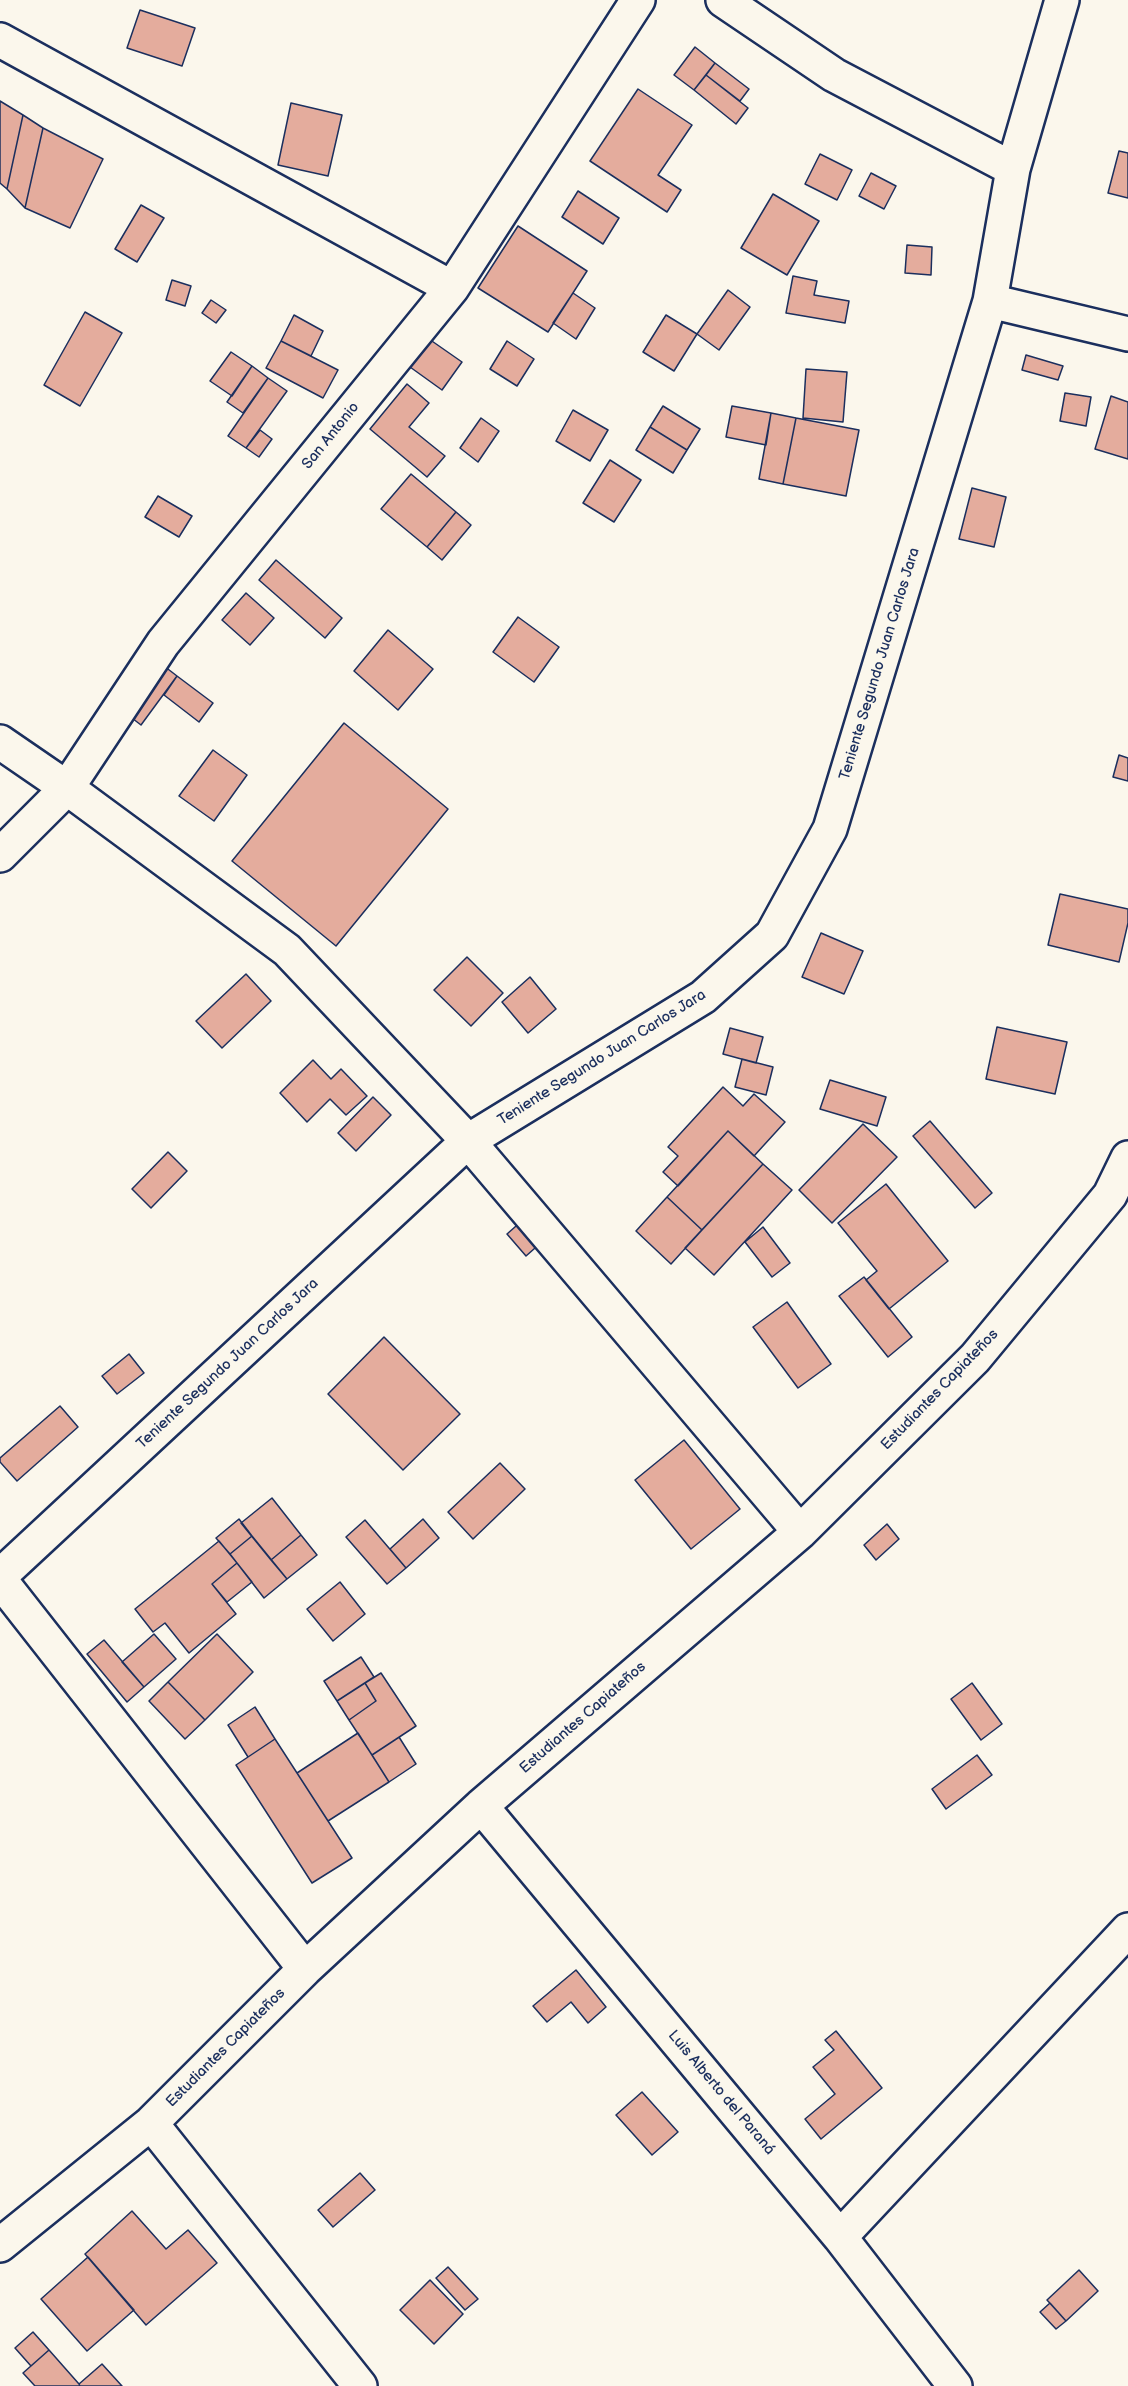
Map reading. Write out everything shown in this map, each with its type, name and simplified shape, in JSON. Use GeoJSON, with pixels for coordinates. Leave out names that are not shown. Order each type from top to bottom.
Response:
{"type":"FeatureCollection","features":[{"type":"Feature","properties":{"kind":"street","name":"San Antonio"},"geometry":{"type":"LineString","coordinates":[[0,855],[67,788],[163,643],[452,288],[638,0]]}},
{"type":"Feature","properties":{"kind":"street"},"geometry":{"type":"LineString","coordinates":[[723,0],[834,75],[1013,169]]}},
{"type":"Feature","properties":{"kind":"street","name":"Teniente Segundo Juan Carlos Jara"},"geometry":{"type":"LineString","coordinates":[[0,1578],[468,1141],[703,998],[772,935],[830,829],[990,301],[1013,169],[1062,0]]}},
{"type":"Feature","properties":{"kind":"street"},"geometry":{"type":"LineString","coordinates":[[0,40],[452,288]]}},
{"type":"Feature","properties":{"kind":"street"},"geometry":{"type":"LineString","coordinates":[[990,301],[1128,334]]}},
{"type":"Feature","properties":{"kind":"street"},"geometry":{"type":"LineString","coordinates":[[0,742],[67,788],[286,950],[468,1141],[800,1532]]}},
{"type":"Feature","properties":{"kind":"street","name":"Estudiantes Capiateños"},"geometry":{"type":"LineString","coordinates":[[0,2246],[151,2123],[305,1969],[482,1806],[800,1532],[975,1358],[1110,1195],[1128,1158]]}},
{"type":"Feature","properties":{"kind":"street"},"geometry":{"type":"LineString","coordinates":[[0,1578],[305,1969]]}},
{"type":"Feature","properties":{"kind":"street","name":"Luis Alberto del Paraná"},"geometry":{"type":"LineString","coordinates":[[482,1806],[840,2237],[954,2386]]}},
{"type":"Feature","properties":{"kind":"street"},"geometry":{"type":"LineString","coordinates":[[840,2237],[1128,1930]]}},
{"type":"Feature","properties":{"kind":"street"},"geometry":{"type":"LineString","coordinates":[[151,2123],[360,2386]]}},
{"type":"Feature","properties":{"kind":"building"},"geometry":{"type":"Polygon","coordinates":[[[140,10],[195,28],[182,66],[127,48],[140,10]]]}},
{"type":"Feature","properties":{"kind":"building"},"geometry":{"type":"Polygon","coordinates":[[[695,47],[715,63],[694,90],[674,75],[695,47]]]}},
{"type":"Feature","properties":{"kind":"building"},"geometry":{"type":"Polygon","coordinates":[[[715,63],[749,89],[740,101],[706,75],[715,63]]]}},
{"type":"Feature","properties":{"kind":"building"},"geometry":{"type":"Polygon","coordinates":[[[706,75],[748,108],[736,124],[694,90],[706,75]]]}},
{"type":"Feature","properties":{"kind":"building"},"geometry":{"type":"Polygon","coordinates":[[[638,89],[692,125],[658,175],[681,190],[667,212],[590,161],[638,89]]]}},
{"type":"Feature","properties":{"kind":"building"},"geometry":{"type":"Polygon","coordinates":[[[0,101],[23,115],[7,189],[0,183],[0,101]]]}},
{"type":"Feature","properties":{"kind":"building"},"geometry":{"type":"Polygon","coordinates":[[[291,103],[342,115],[328,176],[278,165],[291,103]]]}},
{"type":"Feature","properties":{"kind":"building"},"geometry":{"type":"Polygon","coordinates":[[[23,115],[43,128],[25,208],[7,189],[23,115]]]}},
{"type":"Feature","properties":{"kind":"building"},"geometry":{"type":"Polygon","coordinates":[[[43,128],[103,159],[70,228],[25,208],[43,128]]]}},
{"type":"Feature","properties":{"kind":"building"},"geometry":{"type":"Polygon","coordinates":[[[1119,151],[1128,153],[1128,198],[1108,193],[1119,151]]]}},
{"type":"Feature","properties":{"kind":"building"},"geometry":{"type":"Polygon","coordinates":[[[820,154],[852,170],[837,200],[805,184],[820,154]]]}},
{"type":"Feature","properties":{"kind":"building"},"geometry":{"type":"Polygon","coordinates":[[[871,173],[896,186],[884,209],[859,196],[871,173]]]}},
{"type":"Feature","properties":{"kind":"building"},"geometry":{"type":"Polygon","coordinates":[[[578,191],[619,218],[603,244],[562,217],[578,191]]]}},
{"type":"Feature","properties":{"kind":"building"},"geometry":{"type":"Polygon","coordinates":[[[773,194],[819,221],[787,275],[741,248],[773,194]]]}},
{"type":"Feature","properties":{"kind":"building"},"geometry":{"type":"Polygon","coordinates":[[[141,205],[164,218],[137,262],[115,249],[141,205]]]}},
{"type":"Feature","properties":{"kind":"building"},"geometry":{"type":"Polygon","coordinates":[[[518,226],[587,271],[548,332],[478,288],[518,226]]]}},
{"type":"Feature","properties":{"kind":"building"},"geometry":{"type":"Polygon","coordinates":[[[907,245],[932,247],[931,275],[905,273],[907,245]]]}},
{"type":"Feature","properties":{"kind":"building"},"geometry":{"type":"Polygon","coordinates":[[[793,276],[817,281],[814,295],[849,301],[845,323],[786,313],[793,276]]]}},
{"type":"Feature","properties":{"kind":"building"},"geometry":{"type":"Polygon","coordinates":[[[172,280],[191,286],[185,306],[166,300],[172,280]]]}},
{"type":"Feature","properties":{"kind":"building"},"geometry":{"type":"Polygon","coordinates":[[[728,290],[750,307],[719,350],[697,334],[728,290]]]}},
{"type":"Feature","properties":{"kind":"building"},"geometry":{"type":"Polygon","coordinates":[[[573,293],[595,308],[576,339],[553,323],[573,293]]]}},
{"type":"Feature","properties":{"kind":"building"},"geometry":{"type":"Polygon","coordinates":[[[211,300],[226,310],[216,323],[202,313],[211,300]]]}},
{"type":"Feature","properties":{"kind":"building"},"geometry":{"type":"Polygon","coordinates":[[[85,312],[122,333],[80,406],[44,385],[85,312]]]}},
{"type":"Feature","properties":{"kind":"building"},"geometry":{"type":"Polygon","coordinates":[[[294,315],[323,331],[311,356],[281,341],[294,315]]]}},
{"type":"Feature","properties":{"kind":"building"},"geometry":{"type":"Polygon","coordinates":[[[666,315],[697,334],[674,371],[643,352],[666,315]]]}},
{"type":"Feature","properties":{"kind":"building"},"geometry":{"type":"Polygon","coordinates":[[[429,339],[462,362],[442,390],[410,367],[429,339]]]}},
{"type":"Feature","properties":{"kind":"building"},"geometry":{"type":"Polygon","coordinates":[[[281,341],[338,370],[323,398],[266,368],[281,341]]]}},
{"type":"Feature","properties":{"kind":"building"},"geometry":{"type":"Polygon","coordinates":[[[507,341],[534,359],[517,386],[490,369],[507,341]]]}},
{"type":"Feature","properties":{"kind":"building"},"geometry":{"type":"Polygon","coordinates":[[[231,352],[252,366],[232,396],[210,381],[231,352]]]}},
{"type":"Feature","properties":{"kind":"building"},"geometry":{"type":"Polygon","coordinates":[[[1026,355],[1063,366],[1058,380],[1022,370],[1026,355]]]}},
{"type":"Feature","properties":{"kind":"building"},"geometry":{"type":"Polygon","coordinates":[[[252,366],[268,378],[243,413],[227,402],[252,366]]]}},
{"type":"Feature","properties":{"kind":"building"},"geometry":{"type":"Polygon","coordinates":[[[806,369],[847,372],[843,422],[803,418],[806,369]]]}},
{"type":"Feature","properties":{"kind":"building"},"geometry":{"type":"Polygon","coordinates":[[[268,378],[287,391],[246,448],[228,436],[268,378]]]}},
{"type":"Feature","properties":{"kind":"building"},"geometry":{"type":"Polygon","coordinates":[[[407,384],[429,403],[409,427],[445,456],[427,477],[370,429],[407,384]]]}},
{"type":"Feature","properties":{"kind":"building"},"geometry":{"type":"Polygon","coordinates":[[[1065,393],[1091,397],[1086,426],[1060,421],[1065,393]]]}},
{"type":"Feature","properties":{"kind":"building"},"geometry":{"type":"Polygon","coordinates":[[[1111,396],[1128,402],[1128,459],[1095,449],[1111,396]]]}},
{"type":"Feature","properties":{"kind":"building"},"geometry":{"type":"Polygon","coordinates":[[[663,406],[700,429],[687,450],[650,427],[663,406]]]}},
{"type":"Feature","properties":{"kind":"building"},"geometry":{"type":"Polygon","coordinates":[[[732,406],[771,413],[766,445],[726,437],[732,406]]]}},
{"type":"Feature","properties":{"kind":"building"},"geometry":{"type":"Polygon","coordinates":[[[573,410],[608,430],[590,461],[556,441],[573,410]]]}},
{"type":"Feature","properties":{"kind":"building"},"geometry":{"type":"Polygon","coordinates":[[[771,413],[796,418],[783,484],[759,479],[771,413]]]}},
{"type":"Feature","properties":{"kind":"building"},"geometry":{"type":"Polygon","coordinates":[[[481,418],[499,431],[478,462],[460,448],[481,418]]]}},
{"type":"Feature","properties":{"kind":"building"},"geometry":{"type":"Polygon","coordinates":[[[796,418],[859,430],[846,496],[783,484],[796,418]]]}},
{"type":"Feature","properties":{"kind":"building"},"geometry":{"type":"Polygon","coordinates":[[[650,427],[687,450],[673,473],[636,450],[650,427]]]}},
{"type":"Feature","properties":{"kind":"building"},"geometry":{"type":"Polygon","coordinates":[[[260,430],[272,439],[259,457],[246,448],[260,430]]]}},
{"type":"Feature","properties":{"kind":"building"},"geometry":{"type":"Polygon","coordinates":[[[610,460],[641,480],[614,522],[583,503],[610,460]]]}},
{"type":"Feature","properties":{"kind":"building"},"geometry":{"type":"Polygon","coordinates":[[[411,474],[456,512],[427,547],[381,509],[411,474]]]}},
{"type":"Feature","properties":{"kind":"building"},"geometry":{"type":"Polygon","coordinates":[[[972,488],[1006,497],[994,547],[959,539],[972,488]]]}},
{"type":"Feature","properties":{"kind":"building"},"geometry":{"type":"Polygon","coordinates":[[[158,496],[192,516],[179,537],[145,517],[158,496]]]}},
{"type":"Feature","properties":{"kind":"building"},"geometry":{"type":"Polygon","coordinates":[[[456,512],[471,525],[442,560],[427,547],[456,512]]]}},
{"type":"Feature","properties":{"kind":"building"},"geometry":{"type":"Polygon","coordinates":[[[276,560],[342,618],[325,638],[259,580],[276,560]]]}},
{"type":"Feature","properties":{"kind":"building"},"geometry":{"type":"Polygon","coordinates":[[[246,593],[274,618],[250,645],[222,620],[246,593]]]}},
{"type":"Feature","properties":{"kind":"building"},"geometry":{"type":"Polygon","coordinates":[[[518,617],[559,647],[534,682],[493,652],[518,617]]]}},
{"type":"Feature","properties":{"kind":"building"},"geometry":{"type":"Polygon","coordinates":[[[388,630],[433,669],[398,710],[354,671],[388,630]]]}},
{"type":"Feature","properties":{"kind":"building"},"geometry":{"type":"Polygon","coordinates":[[[164,666],[177,676],[141,725],[128,715],[164,666]]]}},
{"type":"Feature","properties":{"kind":"building"},"geometry":{"type":"Polygon","coordinates":[[[177,676],[213,703],[199,722],[164,695],[177,676]]]}},
{"type":"Feature","properties":{"kind":"building"},"geometry":{"type":"Polygon","coordinates":[[[344,723],[448,809],[336,946],[232,861],[344,723]]]}},
{"type":"Feature","properties":{"kind":"building"},"geometry":{"type":"Polygon","coordinates":[[[213,750],[247,775],[214,821],[179,796],[213,750]]]}},
{"type":"Feature","properties":{"kind":"building"},"geometry":{"type":"Polygon","coordinates":[[[1119,755],[1128,758],[1128,781],[1113,777],[1119,755]]]}},
{"type":"Feature","properties":{"kind":"building"},"geometry":{"type":"Polygon","coordinates":[[[1060,894],[1128,909],[1128,923],[1119,962],[1048,945],[1060,894]]]}},
{"type":"Feature","properties":{"kind":"building"},"geometry":{"type":"Polygon","coordinates":[[[821,933],[863,951],[844,994],[802,977],[821,933]]]}},
{"type":"Feature","properties":{"kind":"building"},"geometry":{"type":"Polygon","coordinates":[[[467,957],[503,993],[471,1026],[434,990],[467,957]]]}},
{"type":"Feature","properties":{"kind":"building"},"geometry":{"type":"Polygon","coordinates":[[[246,974],[271,1001],[222,1048],[196,1021],[246,974]]]}},
{"type":"Feature","properties":{"kind":"building"},"geometry":{"type":"Polygon","coordinates":[[[530,977],[556,1009],[528,1033],[502,1002],[530,977]]]}},
{"type":"Feature","properties":{"kind":"building"},"geometry":{"type":"Polygon","coordinates":[[[997,1027],[1067,1042],[1055,1094],[986,1079],[997,1027]]]}},
{"type":"Feature","properties":{"kind":"building"},"geometry":{"type":"Polygon","coordinates":[[[730,1028],[763,1037],[756,1063],[723,1054],[730,1028]]]}},
{"type":"Feature","properties":{"kind":"building"},"geometry":{"type":"Polygon","coordinates":[[[742,1059],[773,1067],[766,1095],[735,1087],[742,1059]]]}},
{"type":"Feature","properties":{"kind":"building"},"geometry":{"type":"Polygon","coordinates":[[[313,1060],[331,1079],[341,1069],[367,1096],[346,1115],[330,1099],[307,1122],[280,1093],[313,1060]]]}},
{"type":"Feature","properties":{"kind":"building"},"geometry":{"type":"Polygon","coordinates":[[[830,1080],[886,1097],[877,1126],[820,1109],[830,1080]]]}},
{"type":"Feature","properties":{"kind":"building"},"geometry":{"type":"Polygon","coordinates":[[[723,1087],[743,1106],[754,1094],[785,1122],[754,1156],[728,1131],[678,1186],[663,1172],[678,1156],[668,1147],[723,1087]]]}},
{"type":"Feature","properties":{"kind":"building"},"geometry":{"type":"Polygon","coordinates":[[[373,1097],[391,1115],[356,1151],[338,1133],[373,1097]]]}},
{"type":"Feature","properties":{"kind":"building"},"geometry":{"type":"Polygon","coordinates":[[[930,1121],[992,1193],[975,1208],[913,1136],[930,1121]]]}},
{"type":"Feature","properties":{"kind":"building"},"geometry":{"type":"Polygon","coordinates":[[[863,1124],[897,1157],[832,1223],[799,1190],[863,1124]]]}},
{"type":"Feature","properties":{"kind":"building"},"geometry":{"type":"Polygon","coordinates":[[[728,1131],[763,1164],[702,1230],[667,1197],[728,1131]]]}},
{"type":"Feature","properties":{"kind":"building"},"geometry":{"type":"Polygon","coordinates":[[[168,1152],[187,1171],[151,1208],[132,1189],[168,1152]]]}},
{"type":"Feature","properties":{"kind":"building"},"geometry":{"type":"Polygon","coordinates":[[[763,1164],[792,1190],[714,1275],[685,1248],[763,1164]]]}},
{"type":"Feature","properties":{"kind":"building"},"geometry":{"type":"Polygon","coordinates":[[[886,1184],[948,1261],[889,1309],[866,1280],[877,1271],[838,1223],[886,1184]]]}},
{"type":"Feature","properties":{"kind":"building"},"geometry":{"type":"Polygon","coordinates":[[[667,1197],[702,1230],[671,1264],[636,1231],[667,1197]]]}},
{"type":"Feature","properties":{"kind":"building"},"geometry":{"type":"Polygon","coordinates":[[[524,1219],[543,1241],[526,1256],[507,1234],[524,1219]]]}},
{"type":"Feature","properties":{"kind":"building"},"geometry":{"type":"Polygon","coordinates":[[[763,1227],[790,1263],[772,1277],[745,1242],[763,1227]]]}},
{"type":"Feature","properties":{"kind":"building"},"geometry":{"type":"Polygon","coordinates":[[[864,1277],[912,1337],[888,1357],[839,1296],[864,1277]]]}},
{"type":"Feature","properties":{"kind":"building"},"geometry":{"type":"Polygon","coordinates":[[[787,1302],[831,1364],[798,1388],[753,1327],[787,1302]]]}},
{"type":"Feature","properties":{"kind":"building"},"geometry":{"type":"Polygon","coordinates":[[[384,1337],[460,1414],[403,1470],[328,1394],[384,1337]]]}},
{"type":"Feature","properties":{"kind":"building"},"geometry":{"type":"Polygon","coordinates":[[[129,1354],[144,1373],[117,1394],[102,1376],[129,1354]]]}},
{"type":"Feature","properties":{"kind":"building"},"geometry":{"type":"Polygon","coordinates":[[[60,1406],[78,1427],[17,1481],[0,1462],[0,1458],[60,1406]]]}},
{"type":"Feature","properties":{"kind":"building"},"geometry":{"type":"Polygon","coordinates":[[[684,1440],[740,1509],[691,1549],[635,1480],[684,1440]]]}},
{"type":"Feature","properties":{"kind":"building"},"geometry":{"type":"Polygon","coordinates":[[[500,1463],[525,1489],[473,1539],[448,1512],[500,1463]]]}},
{"type":"Feature","properties":{"kind":"building"},"geometry":{"type":"Polygon","coordinates":[[[272,1498],[301,1535],[271,1560],[241,1523],[272,1498]]]}},
{"type":"Feature","properties":{"kind":"building"},"geometry":{"type":"Polygon","coordinates":[[[239,1519],[252,1536],[230,1554],[216,1538],[239,1519]]]}},
{"type":"Feature","properties":{"kind":"building"},"geometry":{"type":"Polygon","coordinates":[[[423,1519],[439,1538],[406,1568],[390,1549],[423,1519]]]}},
{"type":"Feature","properties":{"kind":"building"},"geometry":{"type":"Polygon","coordinates":[[[365,1520],[406,1568],[387,1584],[346,1537],[365,1520]]]}},
{"type":"Feature","properties":{"kind":"building"},"geometry":{"type":"Polygon","coordinates":[[[887,1524],[899,1539],[876,1560],[864,1545],[887,1524]]]}},
{"type":"Feature","properties":{"kind":"building"},"geometry":{"type":"Polygon","coordinates":[[[301,1535],[317,1555],[287,1579],[271,1560],[301,1535]]]}},
{"type":"Feature","properties":{"kind":"building"},"geometry":{"type":"Polygon","coordinates":[[[252,1536],[287,1579],[264,1598],[230,1554],[252,1536]]]}},
{"type":"Feature","properties":{"kind":"building"},"geometry":{"type":"Polygon","coordinates":[[[219,1541],[237,1563],[212,1584],[236,1614],[189,1653],[165,1623],[153,1632],[135,1609],[219,1541]]]}},
{"type":"Feature","properties":{"kind":"building"},"geometry":{"type":"Polygon","coordinates":[[[237,1563],[252,1582],[227,1602],[212,1584],[237,1563]]]}},
{"type":"Feature","properties":{"kind":"building"},"geometry":{"type":"Polygon","coordinates":[[[340,1582],[365,1614],[333,1641],[307,1609],[340,1582]]]}},
{"type":"Feature","properties":{"kind":"building"},"geometry":{"type":"Polygon","coordinates":[[[154,1634],[176,1659],[144,1687],[122,1662],[154,1634]]]}},
{"type":"Feature","properties":{"kind":"building"},"geometry":{"type":"Polygon","coordinates":[[[217,1634],[253,1672],[205,1720],[168,1682],[217,1634]]]}},
{"type":"Feature","properties":{"kind":"building"},"geometry":{"type":"Polygon","coordinates":[[[104,1640],[144,1687],[127,1702],[87,1654],[104,1640]]]}},
{"type":"Feature","properties":{"kind":"building"},"geometry":{"type":"Polygon","coordinates":[[[361,1657],[374,1677],[337,1701],[324,1681],[361,1657]]]}},
{"type":"Feature","properties":{"kind":"building"},"geometry":{"type":"Polygon","coordinates":[[[381,1673],[416,1726],[372,1755],[349,1720],[376,1701],[365,1683],[381,1673]]]}},
{"type":"Feature","properties":{"kind":"building"},"geometry":{"type":"Polygon","coordinates":[[[168,1682],[205,1720],[185,1739],[149,1701],[168,1682]]]}},
{"type":"Feature","properties":{"kind":"building"},"geometry":{"type":"Polygon","coordinates":[[[365,1683],[376,1701],[349,1720],[337,1701],[365,1683]]]}},
{"type":"Feature","properties":{"kind":"building"},"geometry":{"type":"Polygon","coordinates":[[[972,1683],[1002,1724],[981,1740],[951,1699],[972,1683]]]}},
{"type":"Feature","properties":{"kind":"building"},"geometry":{"type":"Polygon","coordinates":[[[255,1707],[275,1739],[248,1757],[228,1725],[255,1707]]]}},
{"type":"Feature","properties":{"kind":"building"},"geometry":{"type":"Polygon","coordinates":[[[358,1733],[389,1782],[328,1821],[297,1773],[358,1733]]]}},
{"type":"Feature","properties":{"kind":"building"},"geometry":{"type":"Polygon","coordinates":[[[399,1737],[416,1764],[389,1782],[372,1755],[399,1737]]]}},
{"type":"Feature","properties":{"kind":"building"},"geometry":{"type":"Polygon","coordinates":[[[275,1739],[352,1858],[312,1883],[236,1765],[275,1739]]]}},
{"type":"Feature","properties":{"kind":"building"},"geometry":{"type":"Polygon","coordinates":[[[977,1755],[992,1775],[946,1809],[932,1789],[977,1755]]]}},
{"type":"Feature","properties":{"kind":"building"},"geometry":{"type":"Polygon","coordinates":[[[576,1970],[606,2007],[588,2023],[571,2002],[547,2022],[533,2006],[576,1970]]]}},
{"type":"Feature","properties":{"kind":"building"},"geometry":{"type":"Polygon","coordinates":[[[836,2031],[882,2088],[821,2139],[805,2119],[835,2094],[813,2067],[834,2050],[825,2040],[836,2031]]]}},
{"type":"Feature","properties":{"kind":"building"},"geometry":{"type":"Polygon","coordinates":[[[642,2092],[678,2132],[652,2155],[616,2115],[642,2092]]]}},
{"type":"Feature","properties":{"kind":"building"},"geometry":{"type":"Polygon","coordinates":[[[360,2173],[375,2190],[333,2227],[318,2210],[360,2173]]]}},
{"type":"Feature","properties":{"kind":"building"},"geometry":{"type":"Polygon","coordinates":[[[132,2211],[166,2249],[188,2230],[217,2263],[146,2325],[85,2254],[132,2211]]]}},
{"type":"Feature","properties":{"kind":"building"},"geometry":{"type":"Polygon","coordinates":[[[88,2257],[134,2310],[87,2351],[41,2299],[88,2257]]]}},
{"type":"Feature","properties":{"kind":"building"},"geometry":{"type":"Polygon","coordinates":[[[448,2267],[478,2299],[465,2310],[436,2278],[448,2267]]]}},
{"type":"Feature","properties":{"kind":"building"},"geometry":{"type":"Polygon","coordinates":[[[1079,2270],[1098,2291],[1066,2321],[1047,2300],[1079,2270]]]}},
{"type":"Feature","properties":{"kind":"building"},"geometry":{"type":"Polygon","coordinates":[[[430,2280],[463,2314],[434,2344],[400,2310],[430,2280]]]}},
{"type":"Feature","properties":{"kind":"building"},"geometry":{"type":"Polygon","coordinates":[[[1050,2303],[1066,2321],[1056,2329],[1040,2312],[1050,2303]]]}},
{"type":"Feature","properties":{"kind":"building"},"geometry":{"type":"Polygon","coordinates":[[[33,2332],[49,2350],[31,2366],[15,2348],[33,2332]]]}},
{"type":"Feature","properties":{"kind":"building"},"geometry":{"type":"Polygon","coordinates":[[[49,2350],[80,2386],[35,2386],[23,2373],[49,2350]]]}},
{"type":"Feature","properties":{"kind":"building"},"geometry":{"type":"Polygon","coordinates":[[[102,2364],[122,2386],[80,2386],[79,2384],[102,2364]]]}}]}
